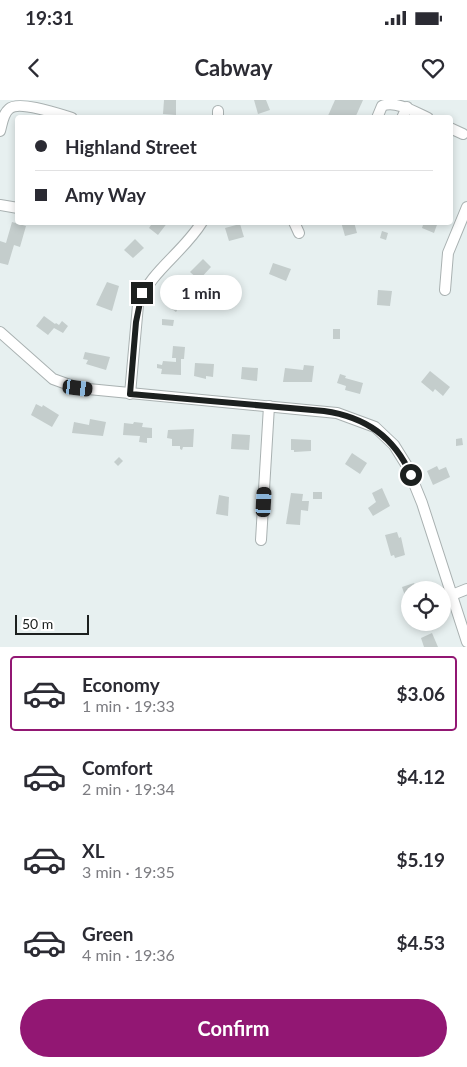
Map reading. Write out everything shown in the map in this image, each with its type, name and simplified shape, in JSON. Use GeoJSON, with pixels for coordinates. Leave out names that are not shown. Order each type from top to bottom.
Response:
{"type":"FeatureCollection","features":[{"type":"Feature","properties":{"kind":"street"},"geometry":{"type":"LineString","coordinates":[[378,115],[384,104],[403,104],[423,115]]}},
{"type":"Feature","properties":{"kind":"street"},"geometry":{"type":"LineString","coordinates":[[0,131],[7,111],[14,106],[23,106],[49,115]]}},
{"type":"Feature","properties":{"kind":"street"},"geometry":{"type":"LineString","coordinates":[[453,129],[463,134]]}},
{"type":"Feature","properties":{"kind":"street"},"geometry":{"type":"LineString","coordinates":[[0,204],[15,207]]}},
{"type":"Feature","properties":{"kind":"street"},"geometry":{"type":"LineString","coordinates":[[445,290],[448,253],[467,207]]}},
{"type":"Feature","properties":{"kind":"street"},"geometry":{"type":"LineString","coordinates":[[130,394],[136,322],[142,293],[150,280],[188,242],[200,225]]}},
{"type":"Feature","properties":{"kind":"street"},"geometry":{"type":"LineString","coordinates":[[295,225],[299,233]]}},
{"type":"Feature","properties":{"kind":"street"},"geometry":{"type":"LineString","coordinates":[[0,332],[53,379],[78,388],[269,406],[350,416],[375,427],[394,445],[407,466],[467,642]]}},
{"type":"Feature","properties":{"kind":"street"},"geometry":{"type":"LineString","coordinates":[[261,540],[269,406]]}},
{"type":"Feature","properties":{"kind":"street"},"geometry":{"type":"LineString","coordinates":[[452,595],[467,590]]}},
{"type":"Feature","properties":{"kind":"building"},"geometry":{"type":"Polygon","coordinates":[[[164,100],[176,100],[176,115],[163,114],[164,100]]]}},
{"type":"Feature","properties":{"kind":"building"},"geometry":{"type":"Polygon","coordinates":[[[254,100],[266,100],[270,110],[258,114],[254,100]]]}},
{"type":"Feature","properties":{"kind":"building"},"geometry":{"type":"Polygon","coordinates":[[[335,100],[363,100],[356,115],[328,115],[335,100]]]}},
{"type":"Feature","properties":{"kind":"building"},"geometry":{"type":"Polygon","coordinates":[[[12,222],[15,223],[15,225],[26,226],[20,247],[14,245],[8,265],[0,263],[0,241],[6,243],[12,222]]]}},
{"type":"Feature","properties":{"kind":"building"},"geometry":{"type":"Polygon","coordinates":[[[151,225],[166,225],[158,235],[149,228],[151,225]]]}},
{"type":"Feature","properties":{"kind":"building"},"geometry":{"type":"Polygon","coordinates":[[[240,225],[244,237],[229,241],[225,228],[240,225]]]}},
{"type":"Feature","properties":{"kind":"building"},"geometry":{"type":"Polygon","coordinates":[[[342,225],[355,225],[357,233],[345,236],[342,225]]]}},
{"type":"Feature","properties":{"kind":"building"},"geometry":{"type":"Polygon","coordinates":[[[423,225],[437,225],[434,233],[422,228],[423,225]]]}},
{"type":"Feature","properties":{"kind":"building"},"geometry":{"type":"Polygon","coordinates":[[[382,231],[388,233],[386,240],[380,238],[382,231]]]}},
{"type":"Feature","properties":{"kind":"building"},"geometry":{"type":"Polygon","coordinates":[[[135,239],[144,248],[133,258],[124,250],[135,239]]]}},
{"type":"Feature","properties":{"kind":"building"},"geometry":{"type":"Polygon","coordinates":[[[203,259],[211,267],[199,280],[190,272],[203,259]]]}},
{"type":"Feature","properties":{"kind":"building"},"geometry":{"type":"Polygon","coordinates":[[[273,263],[291,269],[286,281],[269,274],[273,263]]]}},
{"type":"Feature","properties":{"kind":"building"},"geometry":{"type":"Polygon","coordinates":[[[107,282],[119,286],[112,311],[96,305],[107,282]]]}},
{"type":"Feature","properties":{"kind":"building"},"geometry":{"type":"Polygon","coordinates":[[[176,289],[186,296],[176,312],[166,305],[176,289]]]}},
{"type":"Feature","properties":{"kind":"building"},"geometry":{"type":"Polygon","coordinates":[[[378,290],[392,291],[390,306],[377,305],[378,290]]]}},
{"type":"Feature","properties":{"kind":"building"},"geometry":{"type":"Polygon","coordinates":[[[44,316],[55,324],[59,325],[62,321],[68,326],[63,333],[54,328],[48,335],[36,326],[44,316]]]}},
{"type":"Feature","properties":{"kind":"building"},"geometry":{"type":"Polygon","coordinates":[[[162,319],[174,320],[173,326],[162,325],[162,319]]]}},
{"type":"Feature","properties":{"kind":"building"},"geometry":{"type":"Polygon","coordinates":[[[333,329],[340,329],[340,339],[333,339],[333,329]]]}},
{"type":"Feature","properties":{"kind":"building"},"geometry":{"type":"Polygon","coordinates":[[[173,346],[185,347],[184,359],[181,359],[181,375],[161,374],[162,369],[157,368],[157,364],[162,365],[163,361],[176,362],[176,358],[172,358],[173,346]]]}},
{"type":"Feature","properties":{"kind":"building"},"geometry":{"type":"Polygon","coordinates":[[[85,352],[110,357],[106,370],[86,364],[88,360],[83,359],[85,352]]]}},
{"type":"Feature","properties":{"kind":"building"},"geometry":{"type":"Polygon","coordinates":[[[195,363],[214,364],[213,377],[206,376],[206,379],[194,376],[195,363]]]}},
{"type":"Feature","properties":{"kind":"building"},"geometry":{"type":"Polygon","coordinates":[[[304,365],[314,366],[312,382],[283,382],[285,368],[303,370],[304,365]]]}},
{"type":"Feature","properties":{"kind":"building"},"geometry":{"type":"Polygon","coordinates":[[[242,367],[258,368],[257,381],[241,379],[242,367]]]}},
{"type":"Feature","properties":{"kind":"building"},"geometry":{"type":"Polygon","coordinates":[[[430,371],[450,387],[443,396],[435,389],[433,392],[421,382],[430,371]]]}},
{"type":"Feature","properties":{"kind":"building"},"geometry":{"type":"Polygon","coordinates":[[[340,374],[346,376],[345,378],[363,383],[360,394],[345,390],[346,386],[337,383],[340,374]]]}},
{"type":"Feature","properties":{"kind":"building"},"geometry":{"type":"Polygon","coordinates":[[[36,404],[42,407],[43,405],[59,415],[52,427],[31,415],[36,404]]]}},
{"type":"Feature","properties":{"kind":"building"},"geometry":{"type":"Polygon","coordinates":[[[90,419],[106,422],[103,436],[72,433],[74,422],[89,425],[90,419]]]}},
{"type":"Feature","properties":{"kind":"building"},"geometry":{"type":"Polygon","coordinates":[[[134,422],[143,423],[142,427],[152,428],[152,438],[147,438],[147,443],[139,442],[140,436],[123,435],[124,423],[133,424],[134,422]]]}},
{"type":"Feature","properties":{"kind":"building"},"geometry":{"type":"Polygon","coordinates":[[[194,429],[193,447],[183,447],[182,450],[180,446],[172,446],[172,439],[167,438],[168,430],[194,429]]]}},
{"type":"Feature","properties":{"kind":"building"},"geometry":{"type":"Polygon","coordinates":[[[232,434],[250,435],[249,450],[231,449],[232,434]]]}},
{"type":"Feature","properties":{"kind":"building"},"geometry":{"type":"Polygon","coordinates":[[[462,438],[463,445],[456,446],[456,439],[462,438]]]}},
{"type":"Feature","properties":{"kind":"building"},"geometry":{"type":"Polygon","coordinates":[[[291,439],[311,440],[311,451],[294,452],[294,450],[291,450],[291,439]]]}},
{"type":"Feature","properties":{"kind":"building"},"geometry":{"type":"Polygon","coordinates":[[[352,453],[367,463],[360,474],[345,464],[352,453]]]}},
{"type":"Feature","properties":{"kind":"building"},"geometry":{"type":"Polygon","coordinates":[[[119,457],[123,461],[118,466],[114,462],[119,457]]]}},
{"type":"Feature","properties":{"kind":"building"},"geometry":{"type":"Polygon","coordinates":[[[437,466],[439,470],[446,467],[450,477],[433,485],[427,471],[437,466]]]}},
{"type":"Feature","properties":{"kind":"building"},"geometry":{"type":"Polygon","coordinates":[[[382,488],[390,506],[373,516],[368,508],[376,502],[372,493],[382,488]]]}},
{"type":"Feature","properties":{"kind":"building"},"geometry":{"type":"Polygon","coordinates":[[[313,492],[322,492],[322,499],[313,499],[313,492]]]}},
{"type":"Feature","properties":{"kind":"building"},"geometry":{"type":"Polygon","coordinates":[[[291,493],[303,494],[302,501],[309,501],[308,511],[301,510],[300,525],[286,524],[291,493]]]}},
{"type":"Feature","properties":{"kind":"building"},"geometry":{"type":"Polygon","coordinates":[[[219,495],[229,497],[228,516],[216,514],[219,495]]]}},
{"type":"Feature","properties":{"kind":"building"},"geometry":{"type":"Polygon","coordinates":[[[397,532],[399,538],[401,537],[405,555],[395,558],[394,555],[391,556],[385,535],[397,532]]]}},
{"type":"Feature","properties":{"kind":"building"},"geometry":{"type":"Polygon","coordinates":[[[432,633],[438,647],[424,647],[421,638],[432,633]]]}},
{"type":"Feature","properties":{"kind":"route"},"geometry":{"type":"LineString","coordinates":[[142,293],[138,305],[130,394],[324,411],[350,416],[375,427],[385,436],[394,445],[411,475]]}}]}
